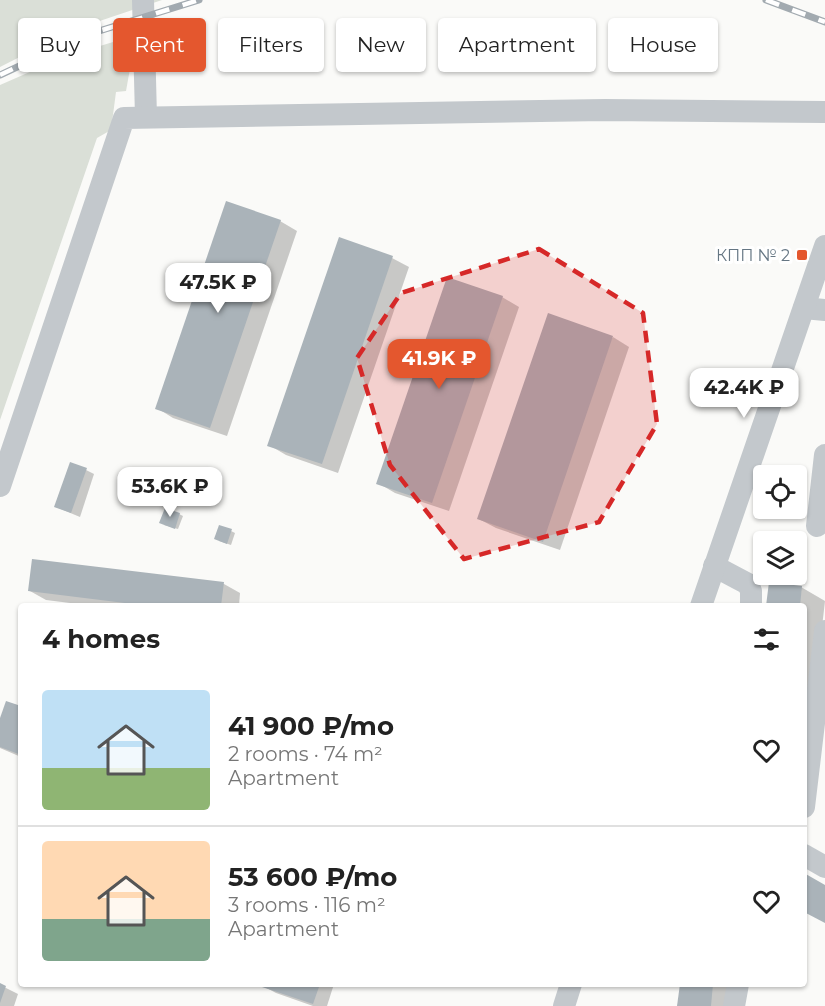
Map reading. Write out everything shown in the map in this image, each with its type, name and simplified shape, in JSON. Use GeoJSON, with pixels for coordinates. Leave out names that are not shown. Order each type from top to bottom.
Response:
{"type":"FeatureCollection","features":[{"type":"Feature","properties":{"kind":"street"},"geometry":{"type":"LineString","coordinates":[[143,0],[146,117]]}},
{"type":"Feature","properties":{"kind":"street"},"geometry":{"type":"LineString","coordinates":[[0,486],[124,118],[604,110],[825,112]]}},
{"type":"Feature","properties":{"kind":"street"},"geometry":{"type":"LineString","coordinates":[[702,603],[714,566],[814,309],[825,246]]}},
{"type":"Feature","properties":{"kind":"street"},"geometry":{"type":"LineString","coordinates":[[817,526],[825,454]]}},
{"type":"Feature","properties":{"kind":"street"},"geometry":{"type":"LineString","coordinates":[[714,566],[748,584],[751,591],[751,603]]}},
{"type":"Feature","properties":{"kind":"street"},"geometry":{"type":"LineString","coordinates":[[807,782],[825,631]]}},
{"type":"Feature","properties":{"kind":"street"},"geometry":{"type":"LineString","coordinates":[[807,857],[825,867]]}},
{"type":"Feature","properties":{"kind":"street"},"geometry":{"type":"LineString","coordinates":[[564,1006],[571,987]]}},
{"type":"Feature","properties":{"kind":"street"},"geometry":{"type":"LineString","coordinates":[[734,1006],[737,987]]}},
{"type":"Feature","properties":{"kind":"highlighted area"},"geometry":{"type":"Polygon","coordinates":[[[539,249],[643,313],[657,424],[599,522],[464,559],[390,465],[357,358],[401,293],[539,249]]]}},
{"type":"Feature","properties":{"kind":"shaded area"},"geometry":{"type":"Polygon","coordinates":[[[0,0],[162,0],[101,21],[101,18],[18,18],[18,58],[0,67],[0,0]]]}},
{"type":"Feature","properties":{"kind":"shaded area"},"geometry":{"type":"Polygon","coordinates":[[[113,42],[113,72],[129,72],[126,91],[116,92],[111,130],[97,138],[0,420],[0,85],[30,72],[101,72],[101,46],[113,42]]]}},
{"type":"Feature","properties":{"kind":"building"},"geometry":{"type":"Polygon","coordinates":[[[226,201],[281,220],[210,428],[155,409],[226,201]]]}},
{"type":"Feature","properties":{"kind":"building"},"geometry":{"type":"Polygon","coordinates":[[[339,237],[393,256],[322,464],[267,446],[339,237]]]}},
{"type":"Feature","properties":{"kind":"building"},"geometry":{"type":"Polygon","coordinates":[[[447,277],[503,296],[432,503],[376,484],[447,277]]]}},
{"type":"Feature","properties":{"kind":"building"},"geometry":{"type":"Polygon","coordinates":[[[548,313],[613,336],[543,542],[477,519],[548,313]]]}},
{"type":"Feature","properties":{"kind":"building"},"geometry":{"type":"Polygon","coordinates":[[[70,462],[87,468],[71,513],[54,507],[70,462]]]}},
{"type":"Feature","properties":{"kind":"building"},"geometry":{"type":"Polygon","coordinates":[[[165,508],[180,513],[175,529],[159,523],[165,508]]]}},
{"type":"Feature","properties":{"kind":"building"},"geometry":{"type":"Polygon","coordinates":[[[219,525],[232,529],[227,544],[214,539],[219,525]]]}},
{"type":"Feature","properties":{"kind":"building"},"geometry":{"type":"Polygon","coordinates":[[[32,559],[224,582],[221,603],[125,603],[28,591],[32,559]]]}},
{"type":"Feature","properties":{"kind":"building"},"geometry":{"type":"Polygon","coordinates":[[[769,585],[802,586],[800,603],[766,603],[769,585]]]}},
{"type":"Feature","properties":{"kind":"building"},"geometry":{"type":"Polygon","coordinates":[[[6,701],[18,705],[18,754],[0,747],[0,718],[6,701]]]}},
{"type":"Feature","properties":{"kind":"building"},"geometry":{"type":"Polygon","coordinates":[[[807,875],[825,885],[825,923],[807,914],[807,875]]]}},
{"type":"Feature","properties":{"kind":"building"},"geometry":{"type":"Polygon","coordinates":[[[0,983],[6,986],[0,1003],[0,983]]]}},
{"type":"Feature","properties":{"kind":"building"},"geometry":{"type":"Polygon","coordinates":[[[262,987],[319,987],[313,1004],[262,987]]]}},
{"type":"Feature","properties":{"kind":"building"},"geometry":{"type":"Polygon","coordinates":[[[680,987],[713,987],[711,1006],[677,1006],[680,987]]]}},
{"type":"Feature","properties":{"kind":"railway"},"geometry":{"type":"LineString","coordinates":[[0,75],[83,36],[199,0]]}},
{"type":"Feature","properties":{"kind":"railway"},"geometry":{"type":"LineString","coordinates":[[766,0],[825,22]]}},
{"type":"Feature","properties":{"kind":"place","name":"КПП № 2"},"geometry":{"type":"Point","coordinates":[802,255]}}]}
